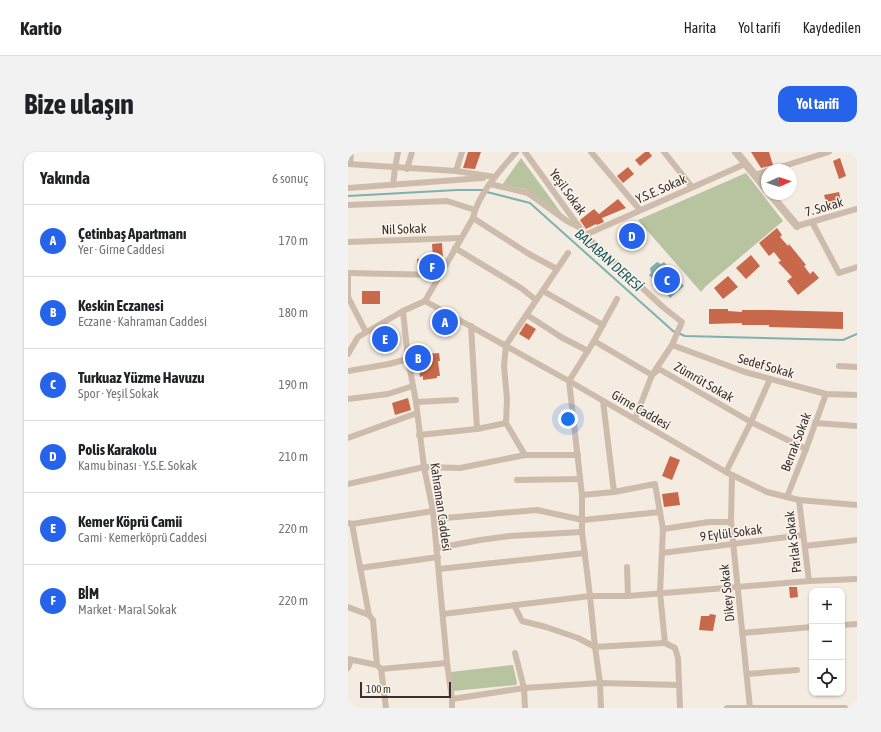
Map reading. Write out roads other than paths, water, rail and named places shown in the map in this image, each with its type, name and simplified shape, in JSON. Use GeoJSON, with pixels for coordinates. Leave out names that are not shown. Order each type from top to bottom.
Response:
{"type":"FeatureCollection","features":[{"type":"Feature","properties":{"kind":"street"},"geometry":{"type":"LineString","coordinates":[[351,152],[349,164],[407,169],[456,171],[495,177]]}},
{"type":"Feature","properties":{"kind":"street"},"geometry":{"type":"LineString","coordinates":[[393,185],[398,152]]}},
{"type":"Feature","properties":{"kind":"street"},"geometry":{"type":"LineString","coordinates":[[407,169],[412,152]]}},
{"type":"Feature","properties":{"kind":"street"},"geometry":{"type":"LineString","coordinates":[[456,171],[462,152]]}},
{"type":"Feature","properties":{"kind":"street"},"geometry":{"type":"LineString","coordinates":[[348,354],[350,345],[358,336],[425,300],[473,218],[475,210],[489,186],[516,152]]}},
{"type":"Feature","properties":{"kind":"street","name":"Yeşil Sokak"},"geometry":{"type":"LineString","coordinates":[[525,152],[585,234],[664,308],[682,322],[672,345]]}},
{"type":"Feature","properties":{"kind":"street"},"geometry":{"type":"LineString","coordinates":[[591,152],[640,210]]}},
{"type":"Feature","properties":{"kind":"street"},"geometry":{"type":"LineString","coordinates":[[664,152],[692,187]]}},
{"type":"Feature","properties":{"kind":"street"},"geometry":{"type":"LineString","coordinates":[[736,152],[761,182]]}},
{"type":"Feature","properties":{"kind":"street"},"geometry":{"type":"LineString","coordinates":[[790,164],[829,152]]}},
{"type":"Feature","properties":{"kind":"street","name":"Y.S.E. Sokak"},"geometry":{"type":"LineString","coordinates":[[585,234],[745,164]]}},
{"type":"Feature","properties":{"kind":"street"},"geometry":{"type":"LineString","coordinates":[[755,175],[761,173]]}},
{"type":"Feature","properties":{"kind":"street"},"geometry":{"type":"LineString","coordinates":[[348,188],[495,177]]}},
{"type":"Feature","properties":{"kind":"street"},"geometry":{"type":"LineString","coordinates":[[489,186],[528,193],[567,221],[580,228]]}},
{"type":"Feature","properties":{"kind":"street"},"geometry":{"type":"LineString","coordinates":[[775,200],[797,226]]}},
{"type":"Feature","properties":{"kind":"street"},"geometry":{"type":"LineString","coordinates":[[348,206],[447,201],[475,210]]}},
{"type":"Feature","properties":{"kind":"street","name":"7. Sokak"},"geometry":{"type":"LineString","coordinates":[[797,226],[857,209]]}},
{"type":"Feature","properties":{"kind":"street"},"geometry":{"type":"LineString","coordinates":[[473,218],[529,254],[557,269]]}},
{"type":"Feature","properties":{"kind":"street"},"geometry":{"type":"LineString","coordinates":[[812,222],[839,273],[857,267]]}},
{"type":"Feature","properties":{"kind":"street","name":"Nil Sokak"},"geometry":{"type":"LineString","coordinates":[[348,242],[461,238]]}},
{"type":"Feature","properties":{"kind":"street"},"geometry":{"type":"LineString","coordinates":[[455,248],[521,288],[536,300]]}},
{"type":"Feature","properties":{"kind":"street"},"geometry":{"type":"LineString","coordinates":[[525,455],[506,423],[507,399],[504,366],[506,346],[568,253]]}},
{"type":"Feature","properties":{"kind":"street"},"geometry":{"type":"LineString","coordinates":[[348,273],[440,275]]}},
{"type":"Feature","properties":{"kind":"street"},"geometry":{"type":"LineString","coordinates":[[348,278],[348,297],[366,332]]}},
{"type":"Feature","properties":{"kind":"street"},"geometry":{"type":"LineString","coordinates":[[543,291],[603,325]]}},
{"type":"Feature","properties":{"kind":"street"},"geometry":{"type":"LineString","coordinates":[[601,708],[600,683],[582,532],[582,495],[570,381],[617,299]]}},
{"type":"Feature","properties":{"kind":"street","name":"Girne Caddesi"},"geometry":{"type":"LineString","coordinates":[[425,300],[570,381],[729,473],[767,492],[799,500],[857,505]]}},
{"type":"Feature","properties":{"kind":"street","name":"Kahraman Caddesi"},"geometry":{"type":"LineString","coordinates":[[403,311],[408,359],[416,402],[419,435],[434,519],[452,708]]}},
{"type":"Feature","properties":{"kind":"street"},"geometry":{"type":"LineString","coordinates":[[527,315],[561,337],[588,351]]}},
{"type":"Feature","properties":{"kind":"street"},"geometry":{"type":"LineString","coordinates":[[471,326],[477,429]]}},
{"type":"Feature","properties":{"kind":"street"},"geometry":{"type":"LineString","coordinates":[[594,341],[652,375]]}},
{"type":"Feature","properties":{"kind":"street"},"geometry":{"type":"LineString","coordinates":[[635,419],[652,375],[672,345]]}},
{"type":"Feature","properties":{"kind":"street","name":"Sedef Sokak"},"geometry":{"type":"LineString","coordinates":[[672,345],[745,372],[770,379],[826,394],[857,395]]}},
{"type":"Feature","properties":{"kind":"street"},"geometry":{"type":"LineString","coordinates":[[348,371],[408,359]]}},
{"type":"Feature","properties":{"kind":"street"},"geometry":{"type":"LineString","coordinates":[[839,366],[857,367]]}},
{"type":"Feature","properties":{"kind":"street","name":"Zümrüt Sokak"},"geometry":{"type":"LineString","coordinates":[[652,375],[659,369],[751,422],[806,449]]}},
{"type":"Feature","properties":{"kind":"street"},"geometry":{"type":"LineString","coordinates":[[729,473],[770,379]]}},
{"type":"Feature","properties":{"kind":"street"},"geometry":{"type":"LineString","coordinates":[[348,400],[388,394],[412,386]]}},
{"type":"Feature","properties":{"kind":"street","name":"Berrak Sokak"},"geometry":{"type":"LineString","coordinates":[[787,497],[826,394]]}},
{"type":"Feature","properties":{"kind":"street"},"geometry":{"type":"LineString","coordinates":[[416,402],[456,400]]}},
{"type":"Feature","properties":{"kind":"street"},"geometry":{"type":"LineString","coordinates":[[603,401],[614,492]]}},
{"type":"Feature","properties":{"kind":"street"},"geometry":{"type":"LineString","coordinates":[[348,438],[417,413]]}},
{"type":"Feature","properties":{"kind":"street"},"geometry":{"type":"LineString","coordinates":[[419,435],[477,429],[506,423]]}},
{"type":"Feature","properties":{"kind":"street"},"geometry":{"type":"LineString","coordinates":[[815,423],[857,426]]}},
{"type":"Feature","properties":{"kind":"street"},"geometry":{"type":"LineString","coordinates":[[348,484],[424,467],[460,468],[525,455],[578,455]]}},
{"type":"Feature","properties":{"kind":"street","name":"Dikey Sokak"},"geometry":{"type":"LineString","coordinates":[[729,473],[731,522],[750,708]]}},
{"type":"Feature","properties":{"kind":"street"},"geometry":{"type":"LineString","coordinates":[[517,480],[580,480]]}},
{"type":"Feature","properties":{"kind":"street"},"geometry":{"type":"LineString","coordinates":[[582,495],[614,492],[655,484],[663,528],[660,593],[665,643]]}},
{"type":"Feature","properties":{"kind":"street","name":"Parlak Sokak"},"geometry":{"type":"LineString","coordinates":[[799,500],[809,581]]}},
{"type":"Feature","properties":{"kind":"street"},"geometry":{"type":"LineString","coordinates":[[434,519],[537,510],[582,520],[660,512]]}},
{"type":"Feature","properties":{"kind":"street"},"geometry":{"type":"LineString","coordinates":[[386,708],[373,620],[369,615],[350,523],[433,511]]}},
{"type":"Feature","properties":{"kind":"street"},"geometry":{"type":"LineString","coordinates":[[663,528],[709,522],[731,522]]}},
{"type":"Feature","properties":{"kind":"street"},"geometry":{"type":"LineString","coordinates":[[437,548],[510,536],[582,532]]}},
{"type":"Feature","properties":{"kind":"street","name":"9 Eylül Sokak"},"geometry":{"type":"LineString","coordinates":[[662,553],[804,536]]}},
{"type":"Feature","properties":{"kind":"street"},"geometry":{"type":"LineString","coordinates":[[805,546],[857,540]]}},
{"type":"Feature","properties":{"kind":"street"},"geometry":{"type":"LineString","coordinates":[[439,569],[585,554]]}},
{"type":"Feature","properties":{"kind":"street"},"geometry":{"type":"LineString","coordinates":[[360,568],[438,557]]}},
{"type":"Feature","properties":{"kind":"street"},"geometry":{"type":"LineString","coordinates":[[627,567],[628,596]]}},
{"type":"Feature","properties":{"kind":"street"},"geometry":{"type":"LineString","coordinates":[[443,614],[590,596],[628,596],[809,581],[857,579]]}},
{"type":"Feature","properties":{"kind":"street"},"geometry":{"type":"LineString","coordinates":[[514,605],[522,622],[546,627],[578,638],[595,647],[665,643],[675,648],[678,658],[680,708]]}},
{"type":"Feature","properties":{"kind":"street"},"geometry":{"type":"LineString","coordinates":[[348,607],[369,615]]}},
{"type":"Feature","properties":{"kind":"street"},"geometry":{"type":"LineString","coordinates":[[845,625],[857,624]]}},
{"type":"Feature","properties":{"kind":"street"},"geometry":{"type":"LineString","coordinates":[[742,632],[809,627]]}},
{"type":"Feature","properties":{"kind":"street"},"geometry":{"type":"LineString","coordinates":[[515,653],[524,688],[525,708]]}},
{"type":"Feature","properties":{"kind":"street"},"geometry":{"type":"LineString","coordinates":[[348,668],[350,660],[379,667],[447,663]]}},
{"type":"Feature","properties":{"kind":"street"},"geometry":{"type":"LineString","coordinates":[[746,674],[797,670]]}},
{"type":"Feature","properties":{"kind":"street"},"geometry":{"type":"LineString","coordinates":[[452,699],[524,688],[600,683],[679,685]]}},
{"type":"Feature","properties":{"kind":"street"},"geometry":{"type":"LineString","coordinates":[[727,708],[845,708]]}},
{"type":"Feature","properties":{"kind":"water"},"geometry":{"type":"Polygon","coordinates":[[[657,262],[661,264],[664,262],[684,286],[670,298],[649,275],[651,273],[650,268],[657,262]]]}},
{"type":"Feature","properties":{"kind":"waterway","name":"BALABAN DERESİ"},"geometry":{"type":"LineString","coordinates":[[348,196],[483,190]]}},
{"type":"Feature","properties":{"kind":"waterway","name":"BALABAN DERESİ"},"geometry":{"type":"LineString","coordinates":[[487,192],[530,203],[673,331],[685,336],[843,340],[857,334]]}},
{"type":"Feature","properties":{"kind":"place","name":"Polis Karakolu"},"geometry":{"type":"Point","coordinates":[632,236]}},
{"type":"Feature","properties":{"kind":"place","name":"BİM"},"geometry":{"type":"Point","coordinates":[432,267]}},
{"type":"Feature","properties":{"kind":"place","name":"Turkuaz Yüzme Havuzu"},"geometry":{"type":"Point","coordinates":[667,280]}},
{"type":"Feature","properties":{"kind":"place","name":"Çetinbaş Apartmanı"},"geometry":{"type":"Point","coordinates":[445,322]}},
{"type":"Feature","properties":{"kind":"place","name":"Kemer Köprü Camii"},"geometry":{"type":"Point","coordinates":[385,339]}},
{"type":"Feature","properties":{"kind":"place","name":"Keskin Eczanesi"},"geometry":{"type":"Point","coordinates":[418,358]}}]}
